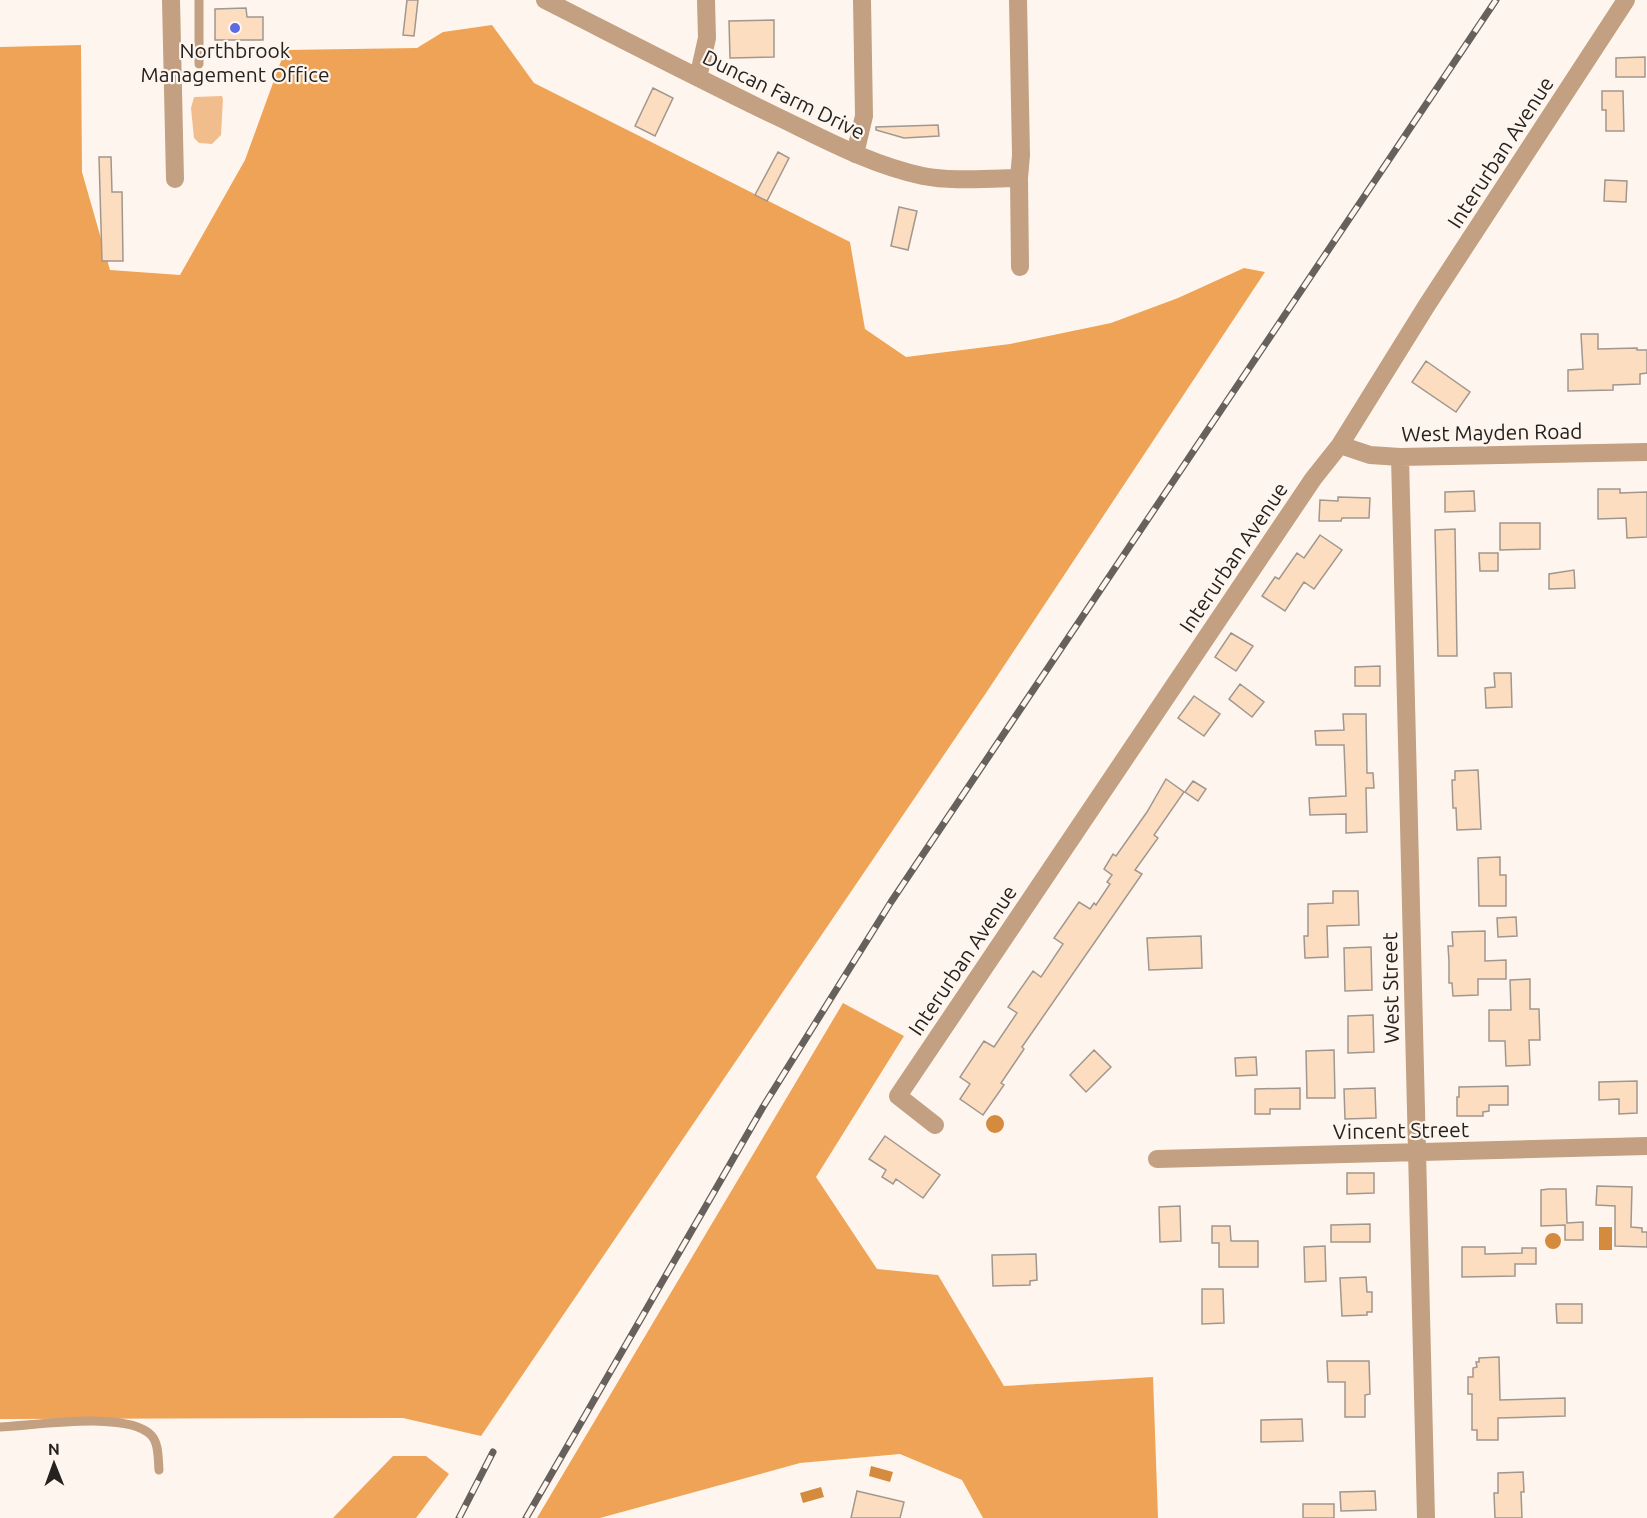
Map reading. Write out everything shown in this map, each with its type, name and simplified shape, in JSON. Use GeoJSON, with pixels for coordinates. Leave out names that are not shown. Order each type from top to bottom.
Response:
{"type":"FeatureCollection","features":[{"type":"Feature","properties":{"kind":"street"},"geometry":{"type":"LineString","coordinates":[[171,0],[175,179]]}},
{"type":"Feature","properties":{"kind":"street","name":"Duncan Farm Drive"},"geometry":{"type":"LineString","coordinates":[[545,0],[698,78],[855,154],[892,168],[926,177],[1019,178]]}},
{"type":"Feature","properties":{"kind":"street"},"geometry":{"type":"LineString","coordinates":[[698,78],[707,38],[706,0]]}},
{"type":"Feature","properties":{"kind":"street"},"geometry":{"type":"LineString","coordinates":[[855,154],[864,116],[862,0]]}},
{"type":"Feature","properties":{"kind":"street"},"geometry":{"type":"LineString","coordinates":[[1018,0],[1021,155],[1020,267]]}},
{"type":"Feature","properties":{"kind":"street","name":"Interurban Avenue"},"geometry":{"type":"LineString","coordinates":[[935,1125],[898,1096],[1312,479],[1340,446],[1427,305],[1626,0]]}},
{"type":"Feature","properties":{"kind":"street","name":"West Mayden Road"},"geometry":{"type":"LineString","coordinates":[[1340,446],[1370,455],[1400,457],[1647,452]]}},
{"type":"Feature","properties":{"kind":"street","name":"West Street"},"geometry":{"type":"LineString","coordinates":[[1400,457],[1426,1518]]}},
{"type":"Feature","properties":{"kind":"street","name":"Vincent Street"},"geometry":{"type":"LineString","coordinates":[[1157,1159],[1647,1146]]}},
{"type":"Feature","properties":{"kind":"lane"},"geometry":{"type":"LineString","coordinates":[[199,64],[200,0]]}},
{"type":"Feature","properties":{"kind":"lane"},"geometry":{"type":"LineString","coordinates":[[0,1427],[107,1420],[136,1426],[152,1435],[158,1452],[159,1470]]}},
{"type":"Feature","properties":{"kind":"shaded area"},"geometry":{"type":"Polygon","coordinates":[[[492,25],[534,83],[850,242],[865,329],[906,357],[1010,344],[1111,323],[1178,298],[1244,268],[1265,272],[986,693],[481,1436],[403,1418],[0,1419],[0,47],[81,45],[82,172],[110,270],[180,275],[245,160],[285,50],[417,48],[443,32],[492,25]]]}},
{"type":"Feature","properties":{"kind":"shaded area"},"geometry":{"type":"Polygon","coordinates":[[[222,96],[221,135],[212,144],[199,143],[194,138],[191,108],[194,97],[222,96]]]}},
{"type":"Feature","properties":{"kind":"shaded area"},"geometry":{"type":"Polygon","coordinates":[[[843,1003],[904,1036],[816,1177],[877,1269],[938,1275],[1004,1386],[1153,1377],[1158,1518],[983,1518],[962,1480],[900,1454],[800,1463],[600,1518],[537,1518],[843,1003]]]}},
{"type":"Feature","properties":{"kind":"shaded area"},"geometry":{"type":"Polygon","coordinates":[[[995,1115],[1001,1118],[1004,1124],[1001,1130],[995,1133],[989,1130],[986,1124],[989,1118],[995,1115]]]}},
{"type":"Feature","properties":{"kind":"shaded area"},"geometry":{"type":"Polygon","coordinates":[[[1599,1227],[1612,1227],[1612,1250],[1599,1250],[1599,1227]]]}},
{"type":"Feature","properties":{"kind":"shaded area"},"geometry":{"type":"Polygon","coordinates":[[[1550,1233],[1556,1233],[1561,1241],[1559,1247],[1550,1249],[1545,1244],[1545,1238],[1550,1233]]]}},
{"type":"Feature","properties":{"kind":"shaded area"},"geometry":{"type":"Polygon","coordinates":[[[393,1456],[426,1456],[449,1474],[416,1518],[333,1518],[393,1456]]]}},
{"type":"Feature","properties":{"kind":"shaded area"},"geometry":{"type":"Polygon","coordinates":[[[871,1466],[893,1472],[890,1482],[869,1476],[871,1466]]]}},
{"type":"Feature","properties":{"kind":"shaded area"},"geometry":{"type":"Polygon","coordinates":[[[821,1487],[824,1497],[803,1503],[800,1493],[821,1487]]]}},
{"type":"Feature","properties":{"kind":"building"},"geometry":{"type":"Polygon","coordinates":[[[407,0],[418,0],[414,36],[403,35],[407,0]]]}},
{"type":"Feature","properties":{"kind":"building"},"geometry":{"type":"Polygon","coordinates":[[[246,8],[247,17],[263,17],[263,40],[215,40],[215,9],[246,8]]]}},
{"type":"Feature","properties":{"kind":"building"},"geometry":{"type":"Polygon","coordinates":[[[774,20],[774,57],[730,58],[729,21],[774,20]]]}},
{"type":"Feature","properties":{"kind":"building"},"geometry":{"type":"Polygon","coordinates":[[[1645,57],[1645,77],[1616,77],[1616,58],[1645,57]]]}},
{"type":"Feature","properties":{"kind":"building"},"geometry":{"type":"Polygon","coordinates":[[[653,88],[673,98],[655,136],[635,126],[653,88]]]}},
{"type":"Feature","properties":{"kind":"building"},"geometry":{"type":"Polygon","coordinates":[[[1602,91],[1623,91],[1624,131],[1606,131],[1606,110],[1602,110],[1602,91]]]}},
{"type":"Feature","properties":{"kind":"building"},"geometry":{"type":"Polygon","coordinates":[[[938,125],[939,136],[904,138],[876,130],[876,127],[938,125]]]}},
{"type":"Feature","properties":{"kind":"building"},"geometry":{"type":"Polygon","coordinates":[[[778,152],[789,158],[767,201],[755,195],[778,152]]]}},
{"type":"Feature","properties":{"kind":"building"},"geometry":{"type":"Polygon","coordinates":[[[99,157],[111,157],[112,192],[122,192],[123,261],[102,261],[99,157]]]}},
{"type":"Feature","properties":{"kind":"building"},"geometry":{"type":"Polygon","coordinates":[[[1605,180],[1627,181],[1626,202],[1604,201],[1605,180]]]}},
{"type":"Feature","properties":{"kind":"building"},"geometry":{"type":"Polygon","coordinates":[[[899,207],[917,211],[908,250],[891,246],[899,207]]]}},
{"type":"Feature","properties":{"kind":"building"},"geometry":{"type":"Polygon","coordinates":[[[1581,334],[1598,334],[1598,349],[1647,350],[1647,373],[1640,374],[1640,384],[1613,385],[1613,390],[1568,391],[1568,370],[1583,369],[1581,334]]]}},
{"type":"Feature","properties":{"kind":"building"},"geometry":{"type":"Polygon","coordinates":[[[1426,361],[1470,392],[1456,412],[1412,382],[1426,361]]]}},
{"type":"Feature","properties":{"kind":"building"},"geometry":{"type":"Polygon","coordinates":[[[1598,489],[1620,489],[1620,493],[1647,492],[1647,537],[1627,538],[1626,518],[1598,519],[1598,489]]]}},
{"type":"Feature","properties":{"kind":"building"},"geometry":{"type":"Polygon","coordinates":[[[1474,491],[1475,511],[1445,512],[1445,492],[1474,491]]]}},
{"type":"Feature","properties":{"kind":"building"},"geometry":{"type":"Polygon","coordinates":[[[1338,497],[1370,498],[1369,518],[1319,521],[1320,500],[1338,501],[1338,497]]]}},
{"type":"Feature","properties":{"kind":"building"},"geometry":{"type":"Polygon","coordinates":[[[1500,523],[1540,523],[1540,549],[1500,550],[1500,523]]]}},
{"type":"Feature","properties":{"kind":"building"},"geometry":{"type":"Polygon","coordinates":[[[1455,529],[1457,656],[1438,656],[1435,530],[1455,529]]]}},
{"type":"Feature","properties":{"kind":"building"},"geometry":{"type":"Polygon","coordinates":[[[1320,535],[1342,550],[1314,589],[1304,582],[1285,611],[1262,596],[1275,577],[1279,579],[1297,553],[1304,558],[1320,535]]]}},
{"type":"Feature","properties":{"kind":"building"},"geometry":{"type":"Polygon","coordinates":[[[1479,553],[1498,553],[1498,571],[1480,571],[1479,553]]]}},
{"type":"Feature","properties":{"kind":"building"},"geometry":{"type":"Polygon","coordinates":[[[1574,570],[1575,588],[1549,589],[1549,574],[1574,570]]]}},
{"type":"Feature","properties":{"kind":"building"},"geometry":{"type":"Polygon","coordinates":[[[1231,633],[1253,646],[1236,671],[1215,657],[1231,633]]]}},
{"type":"Feature","properties":{"kind":"building"},"geometry":{"type":"Polygon","coordinates":[[[1380,666],[1380,686],[1355,686],[1355,667],[1380,666]]]}},
{"type":"Feature","properties":{"kind":"building"},"geometry":{"type":"Polygon","coordinates":[[[1494,673],[1511,673],[1512,707],[1486,708],[1485,688],[1495,687],[1494,673]]]}},
{"type":"Feature","properties":{"kind":"building"},"geometry":{"type":"Polygon","coordinates":[[[1240,684],[1264,702],[1252,717],[1229,699],[1240,684]]]}},
{"type":"Feature","properties":{"kind":"building"},"geometry":{"type":"Polygon","coordinates":[[[1194,696],[1220,714],[1204,736],[1178,718],[1194,696]]]}},
{"type":"Feature","properties":{"kind":"building"},"geometry":{"type":"Polygon","coordinates":[[[1343,714],[1366,714],[1367,773],[1373,773],[1374,788],[1366,788],[1367,832],[1346,833],[1346,814],[1310,815],[1309,798],[1346,796],[1344,745],[1316,745],[1315,731],[1344,730],[1343,714]]]}},
{"type":"Feature","properties":{"kind":"building"},"geometry":{"type":"Polygon","coordinates":[[[1478,770],[1481,829],[1457,830],[1452,780],[1455,780],[1455,771],[1478,770]]]}},
{"type":"Feature","properties":{"kind":"building"},"geometry":{"type":"Polygon","coordinates":[[[1166,779],[1184,792],[1154,835],[1158,838],[1135,870],[1142,874],[1022,1047],[1024,1049],[1001,1083],[1004,1085],[983,1115],[960,1099],[970,1084],[960,1077],[984,1041],[994,1047],[1017,1013],[1008,1007],[1033,971],[1041,977],[1063,944],[1054,938],[1079,902],[1090,909],[1094,903],[1096,905],[1110,884],[1107,882],[1112,875],[1104,869],[1113,854],[1116,856],[1147,812],[1166,779]]]}},
{"type":"Feature","properties":{"kind":"building"},"geometry":{"type":"Polygon","coordinates":[[[1193,781],[1206,789],[1198,801],[1185,792],[1193,781]]]}},
{"type":"Feature","properties":{"kind":"building"},"geometry":{"type":"Polygon","coordinates":[[[1500,857],[1500,875],[1506,875],[1506,906],[1479,906],[1478,858],[1500,857]]]}},
{"type":"Feature","properties":{"kind":"building"},"geometry":{"type":"Polygon","coordinates":[[[1333,891],[1358,891],[1359,925],[1327,926],[1328,957],[1305,958],[1304,936],[1308,936],[1308,904],[1333,903],[1333,891]]]}},
{"type":"Feature","properties":{"kind":"building"},"geometry":{"type":"Polygon","coordinates":[[[1516,917],[1517,936],[1498,937],[1497,918],[1516,917]]]}},
{"type":"Feature","properties":{"kind":"building"},"geometry":{"type":"Polygon","coordinates":[[[1485,931],[1485,961],[1506,960],[1506,979],[1478,979],[1478,995],[1453,996],[1452,983],[1449,983],[1448,946],[1453,946],[1452,932],[1485,931]]]}},
{"type":"Feature","properties":{"kind":"building"},"geometry":{"type":"Polygon","coordinates":[[[1201,936],[1202,968],[1149,970],[1147,938],[1201,936]]]}},
{"type":"Feature","properties":{"kind":"building"},"geometry":{"type":"Polygon","coordinates":[[[1371,947],[1372,990],[1345,991],[1344,948],[1371,947]]]}},
{"type":"Feature","properties":{"kind":"building"},"geometry":{"type":"Polygon","coordinates":[[[1530,979],[1530,1009],[1539,1009],[1540,1040],[1529,1040],[1530,1065],[1506,1066],[1505,1041],[1489,1041],[1489,1010],[1511,1010],[1510,980],[1530,979]]]}},
{"type":"Feature","properties":{"kind":"building"},"geometry":{"type":"Polygon","coordinates":[[[1373,1015],[1374,1052],[1348,1053],[1348,1016],[1373,1015]]]}},
{"type":"Feature","properties":{"kind":"building"},"geometry":{"type":"Polygon","coordinates":[[[1094,1050],[1111,1067],[1086,1092],[1070,1075],[1094,1050]]]}},
{"type":"Feature","properties":{"kind":"building"},"geometry":{"type":"Polygon","coordinates":[[[1334,1050],[1335,1098],[1307,1098],[1306,1051],[1334,1050]]]}},
{"type":"Feature","properties":{"kind":"building"},"geometry":{"type":"Polygon","coordinates":[[[1256,1057],[1257,1075],[1236,1076],[1235,1058],[1256,1057]]]}},
{"type":"Feature","properties":{"kind":"building"},"geometry":{"type":"Polygon","coordinates":[[[1637,1081],[1637,1113],[1619,1114],[1619,1099],[1599,1100],[1599,1082],[1637,1081]]]}},
{"type":"Feature","properties":{"kind":"building"},"geometry":{"type":"Polygon","coordinates":[[[1508,1086],[1508,1105],[1489,1105],[1489,1111],[1483,1112],[1483,1116],[1457,1116],[1459,1087],[1508,1086]]]}},
{"type":"Feature","properties":{"kind":"building"},"geometry":{"type":"Polygon","coordinates":[[[1300,1088],[1300,1109],[1270,1109],[1270,1114],[1255,1114],[1255,1089],[1300,1088]]]}},
{"type":"Feature","properties":{"kind":"building"},"geometry":{"type":"Polygon","coordinates":[[[1375,1088],[1376,1118],[1345,1119],[1344,1089],[1375,1088]]]}},
{"type":"Feature","properties":{"kind":"building"},"geometry":{"type":"Polygon","coordinates":[[[885,1136],[940,1175],[923,1198],[896,1179],[893,1184],[882,1177],[886,1170],[869,1159],[885,1136]]]}},
{"type":"Feature","properties":{"kind":"building"},"geometry":{"type":"Polygon","coordinates":[[[1347,1173],[1374,1173],[1374,1193],[1347,1194],[1347,1173]]]}},
{"type":"Feature","properties":{"kind":"building"},"geometry":{"type":"Polygon","coordinates":[[[1597,1186],[1632,1187],[1631,1227],[1642,1228],[1642,1232],[1647,1232],[1647,1247],[1615,1246],[1615,1206],[1596,1205],[1597,1186]]]}},
{"type":"Feature","properties":{"kind":"building"},"geometry":{"type":"Polygon","coordinates":[[[1566,1189],[1567,1223],[1583,1222],[1583,1240],[1565,1240],[1565,1225],[1541,1226],[1541,1190],[1566,1189]]]}},
{"type":"Feature","properties":{"kind":"building"},"geometry":{"type":"Polygon","coordinates":[[[1180,1206],[1181,1241],[1160,1242],[1159,1207],[1180,1206]]]}},
{"type":"Feature","properties":{"kind":"building"},"geometry":{"type":"Polygon","coordinates":[[[1370,1224],[1370,1242],[1331,1242],[1331,1225],[1370,1224]]]}},
{"type":"Feature","properties":{"kind":"building"},"geometry":{"type":"Polygon","coordinates":[[[1212,1226],[1230,1226],[1231,1241],[1258,1241],[1258,1267],[1219,1267],[1219,1243],[1212,1243],[1212,1226]]]}},
{"type":"Feature","properties":{"kind":"building"},"geometry":{"type":"Polygon","coordinates":[[[1325,1246],[1326,1281],[1305,1282],[1304,1247],[1325,1246]]]}},
{"type":"Feature","properties":{"kind":"building"},"geometry":{"type":"Polygon","coordinates":[[[1462,1247],[1485,1247],[1485,1254],[1522,1253],[1522,1248],[1536,1248],[1536,1264],[1515,1264],[1515,1276],[1462,1277],[1462,1247]]]}},
{"type":"Feature","properties":{"kind":"building"},"geometry":{"type":"Polygon","coordinates":[[[1036,1254],[1037,1280],[1030,1281],[1030,1285],[993,1286],[992,1255],[1036,1254]]]}},
{"type":"Feature","properties":{"kind":"building"},"geometry":{"type":"Polygon","coordinates":[[[1366,1277],[1367,1292],[1372,1292],[1372,1312],[1367,1312],[1367,1315],[1342,1316],[1340,1278],[1366,1277]]]}},
{"type":"Feature","properties":{"kind":"building"},"geometry":{"type":"Polygon","coordinates":[[[1202,1289],[1223,1289],[1224,1323],[1202,1324],[1202,1289]]]}},
{"type":"Feature","properties":{"kind":"building"},"geometry":{"type":"Polygon","coordinates":[[[1556,1304],[1582,1304],[1582,1323],[1557,1323],[1556,1304]]]}},
{"type":"Feature","properties":{"kind":"building"},"geometry":{"type":"Polygon","coordinates":[[[1499,1357],[1500,1400],[1565,1398],[1565,1416],[1498,1418],[1498,1440],[1477,1440],[1477,1430],[1472,1430],[1472,1394],[1468,1394],[1468,1377],[1473,1377],[1473,1368],[1477,1367],[1476,1362],[1479,1362],[1479,1358],[1499,1357]]]}},
{"type":"Feature","properties":{"kind":"building"},"geometry":{"type":"Polygon","coordinates":[[[1327,1361],[1369,1361],[1370,1394],[1365,1395],[1365,1417],[1345,1417],[1345,1382],[1328,1382],[1327,1361]]]}},
{"type":"Feature","properties":{"kind":"building"},"geometry":{"type":"Polygon","coordinates":[[[1302,1419],[1303,1441],[1261,1442],[1261,1420],[1302,1419]]]}},
{"type":"Feature","properties":{"kind":"building"},"geometry":{"type":"Polygon","coordinates":[[[1523,1472],[1522,1518],[1495,1518],[1494,1493],[1498,1493],[1498,1473],[1523,1472]]]}},
{"type":"Feature","properties":{"kind":"building"},"geometry":{"type":"Polygon","coordinates":[[[857,1491],[904,1502],[900,1518],[851,1518],[857,1491]]]}},
{"type":"Feature","properties":{"kind":"building"},"geometry":{"type":"Polygon","coordinates":[[[1375,1491],[1376,1510],[1341,1511],[1340,1492],[1375,1491]]]}},
{"type":"Feature","properties":{"kind":"building"},"geometry":{"type":"Polygon","coordinates":[[[1303,1504],[1334,1504],[1334,1518],[1303,1518],[1303,1504]]]}},
{"type":"Feature","properties":{"kind":"railway"},"geometry":{"type":"LineString","coordinates":[[526,1518],[763,1107],[891,902],[1496,0]]}},
{"type":"Feature","properties":{"kind":"railway"},"geometry":{"type":"LineString","coordinates":[[459,1518],[493,1452]]}},
{"type":"Feature","properties":{"kind":"place","name":"Northbrook Management Office"},"geometry":{"type":"Point","coordinates":[235,28]}}]}
